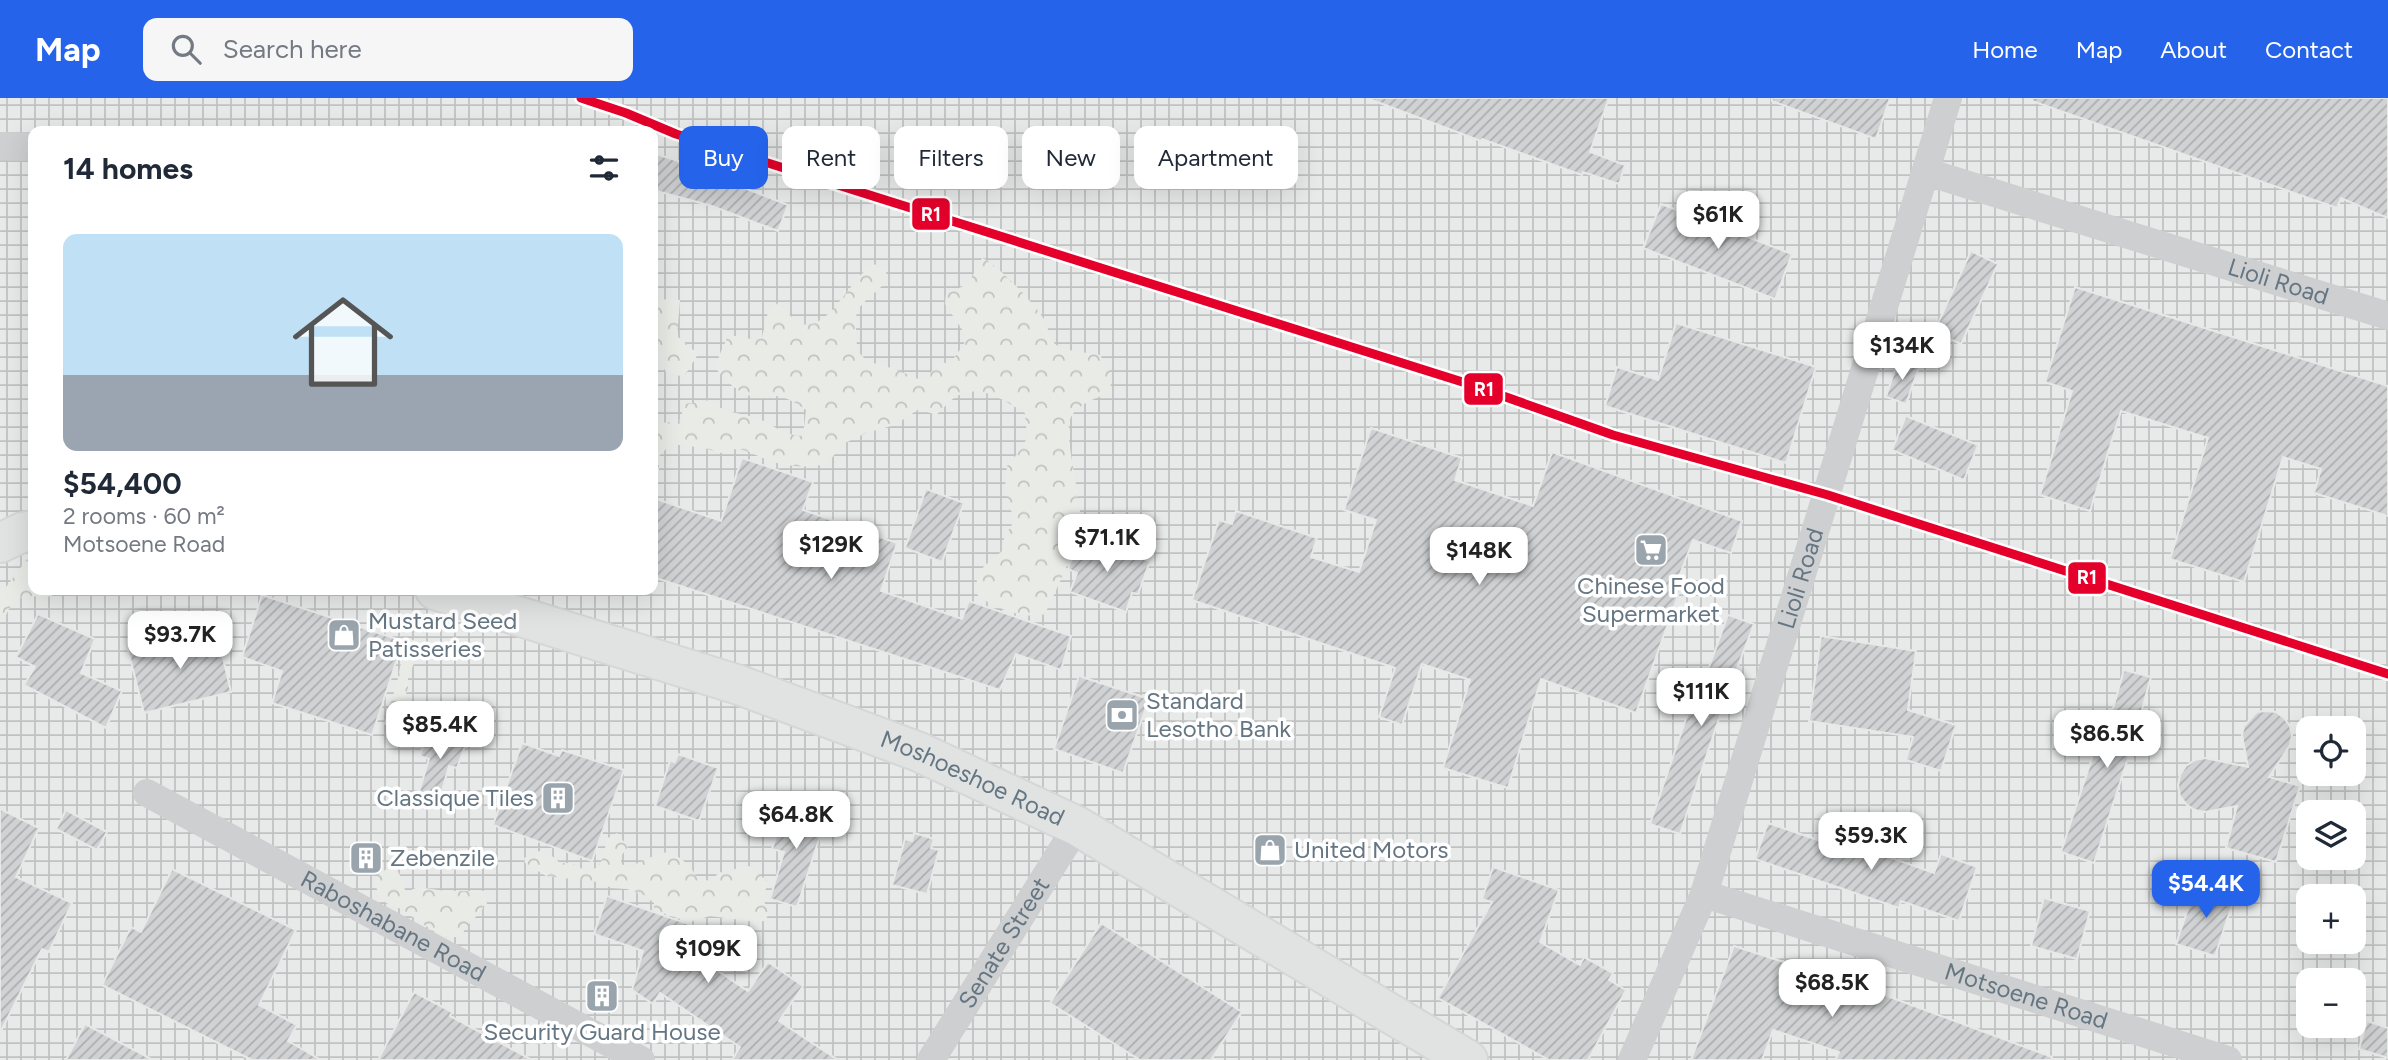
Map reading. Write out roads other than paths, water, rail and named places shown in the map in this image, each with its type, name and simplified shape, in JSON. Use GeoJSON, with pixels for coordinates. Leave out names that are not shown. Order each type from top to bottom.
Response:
{"type":"FeatureCollection","features":[{"type":"Feature","properties":{"kind":"main road"},"geometry":{"type":"LineString","coordinates":[[0,543],[28,531]]}},
{"type":"Feature","properties":{"kind":"main road","name":"Moshoeshoe Road"},"geometry":{"type":"LineString","coordinates":[[451,595],[752,690],[919,752],[1077,826],[1468,1060]]}},
{"type":"Feature","properties":{"kind":"street","name":"Lioli Road"},"geometry":{"type":"LineString","coordinates":[[1632,1060],[1704,894],[1948,98]]}},
{"type":"Feature","properties":{"kind":"street"},"geometry":{"type":"LineString","coordinates":[[0,146],[28,147]]}},
{"type":"Feature","properties":{"kind":"street","name":"Lioli Road"},"geometry":{"type":"LineString","coordinates":[[1927,172],[2388,316]]}},
{"type":"Feature","properties":{"kind":"street","name":"Raboshabane Road"},"geometry":{"type":"LineString","coordinates":[[147,793],[641,1060]]}},
{"type":"Feature","properties":{"kind":"street","name":"Senate Street"},"geometry":{"type":"LineString","coordinates":[[931,1060],[1077,826]]}},
{"type":"Feature","properties":{"kind":"street","name":"Motsoene Road"},"geometry":{"type":"LineString","coordinates":[[1704,894],[2228,1060]]}},
{"type":"Feature","properties":{"kind":"place","name":"Chinese Food Supermarket"},"geometry":{"type":"Point","coordinates":[1651,550]}},
{"type":"Feature","properties":{"kind":"place","name":"Mustard Seed Patisseries"},"geometry":{"type":"Point","coordinates":[344,635]}},
{"type":"Feature","properties":{"kind":"place","name":"Standard Lesotho Bank"},"geometry":{"type":"Point","coordinates":[1122,715]}},
{"type":"Feature","properties":{"kind":"place","name":"Classique Tiles"},"geometry":{"type":"Point","coordinates":[558,798]}},
{"type":"Feature","properties":{"kind":"place","name":"United Motors"},"geometry":{"type":"Point","coordinates":[1270,850]}},
{"type":"Feature","properties":{"kind":"place","name":"Zebenzile"},"geometry":{"type":"Point","coordinates":[366,858]}},
{"type":"Feature","properties":{"kind":"place","name":"Security Guard House"},"geometry":{"type":"Point","coordinates":[602,996]}}]}
